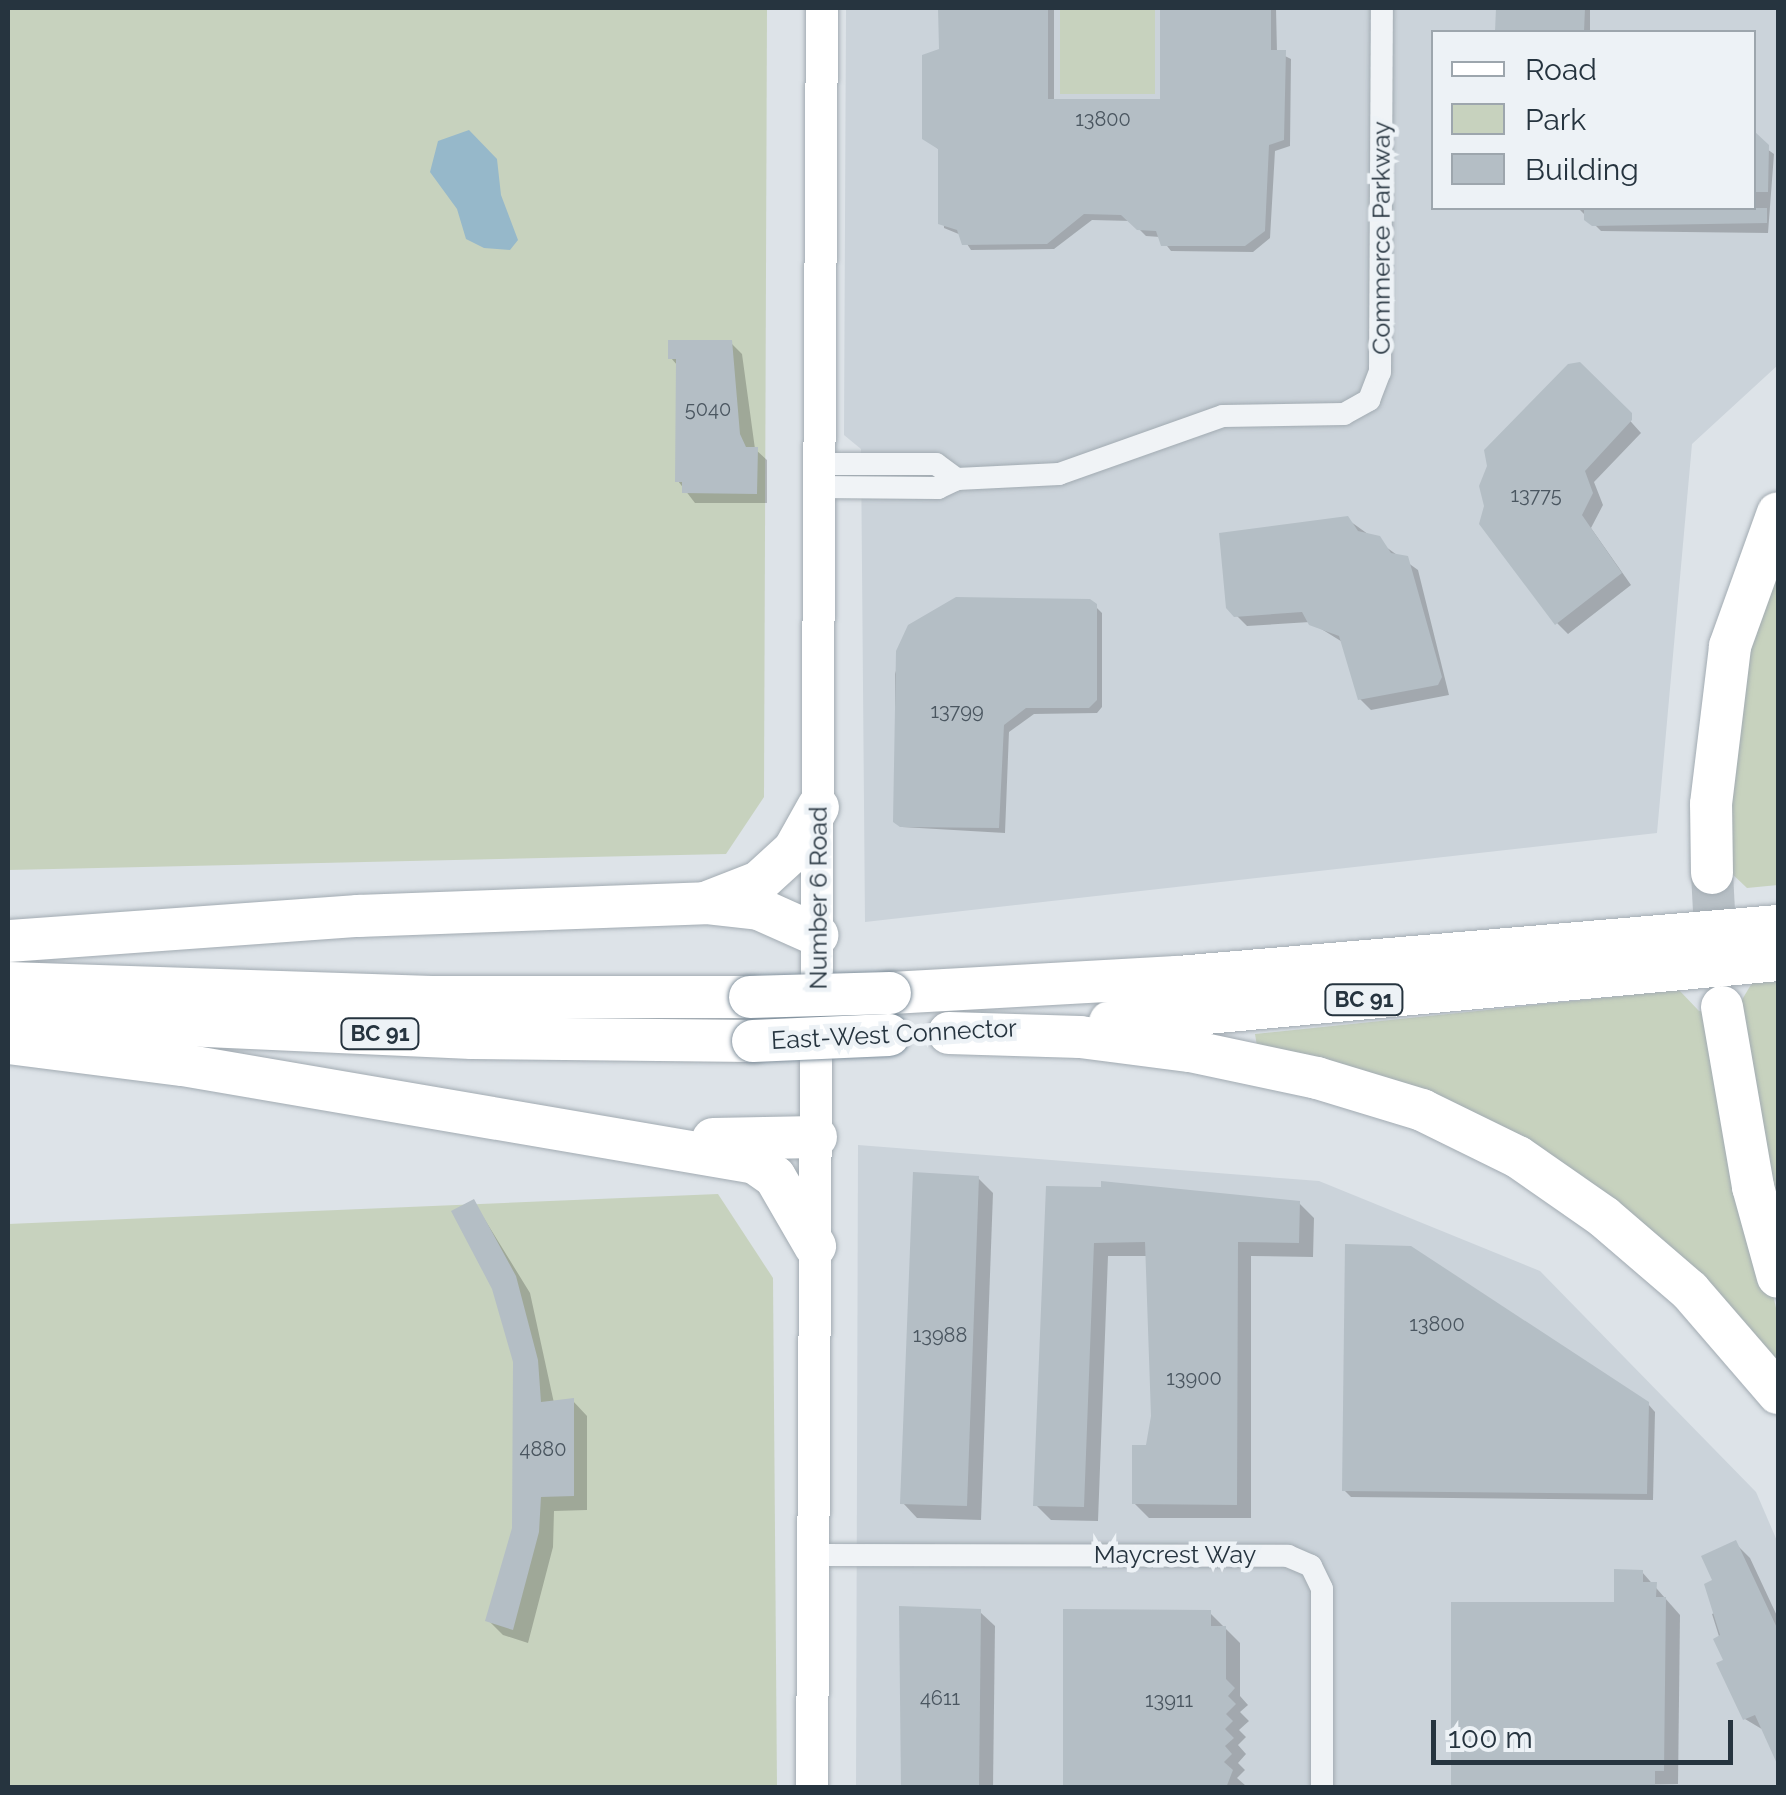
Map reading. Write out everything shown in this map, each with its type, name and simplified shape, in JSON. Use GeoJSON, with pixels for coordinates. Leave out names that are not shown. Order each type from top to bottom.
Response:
{"type":"FeatureCollection","features":[{"type":"Feature","properties":{"kind":"highway"},"geometry":{"type":"LineString","coordinates":[[1712,872],[1715,756],[1730,646],[1778,513]]}},
{"type":"Feature","properties":{"kind":"highway"},"geometry":{"type":"LineString","coordinates":[[705,903],[759,882],[794,850],[818,808]]}},
{"type":"Feature","properties":{"kind":"highway"},"geometry":{"type":"LineString","coordinates":[[1178,976],[1363,943],[1778,898]]}},
{"type":"Feature","properties":{"kind":"highway"},"geometry":{"type":"LineString","coordinates":[[8,941],[358,916],[705,903],[759,910],[817,935]]}},
{"type":"Feature","properties":{"kind":"highway","name":"East-West Connector"},"geometry":{"type":"LineString","coordinates":[[8,1017],[472,1038],[754,1041],[890,1014],[1178,976],[1778,926]]}},
{"type":"Feature","properties":{"kind":"highway","name":"East-West Connector"},"geometry":{"type":"LineString","coordinates":[[8,983],[412,997],[750,997],[890,1014],[950,1033],[1778,960]]}},
{"type":"Feature","properties":{"kind":"highway"},"geometry":{"type":"LineString","coordinates":[[1722,1007],[1746,1154],[1778,1277]]}},
{"type":"Feature","properties":{"kind":"highway"},"geometry":{"type":"LineString","coordinates":[[950,1033],[1080,1037],[1190,1052],[1317,1078],[1422,1110],[1518,1158],[1604,1217],[1690,1291],[1778,1394]]}},
{"type":"Feature","properties":{"kind":"highway"},"geometry":{"type":"LineString","coordinates":[[8,1043],[755,1163],[775,1176],[815,1246]]}},
{"type":"Feature","properties":{"kind":"highway"},"geometry":{"type":"LineString","coordinates":[[628,1140],[816,1137]]}},
{"type":"Feature","properties":{"kind":"main road","name":"Number 6 Road"},"geometry":{"type":"LineString","coordinates":[[812,1788],[822,8]]}},
{"type":"Feature","properties":{"kind":"street","name":"Commerce Parkway"},"geometry":{"type":"LineString","coordinates":[[820,475],[936,464],[957,479],[1059,474],[1223,416],[1344,414],[1369,400],[1380,372],[1382,8]]}},
{"type":"Feature","properties":{"kind":"street","name":"Maycrest Way"},"geometry":{"type":"LineString","coordinates":[[813,1555],[1270,1554],[1311,1566],[1322,1589],[1322,1788]]}},
{"type":"Feature","properties":{"kind":"shaded area"},"geometry":{"type":"Polygon","coordinates":[[[846,8],[1778,8],[1778,365],[1692,444],[1657,833],[865,922],[861,449],[844,435],[846,8]]]}},
{"type":"Feature","properties":{"kind":"shaded area"},"geometry":{"type":"Polygon","coordinates":[[[858,1145],[1319,1181],[1540,1271],[1756,1492],[1778,1543],[1778,1787],[856,1788],[858,1145]]]}},
{"type":"Feature","properties":{"kind":"green space"},"geometry":{"type":"Polygon","coordinates":[[[8,8],[767,8],[764,797],[726,854],[8,870],[8,8]]]}},
{"type":"Feature","properties":{"kind":"green space"},"geometry":{"type":"Polygon","coordinates":[[[1060,8],[1155,8],[1155,94],[1060,94],[1060,8]]]}},
{"type":"Feature","properties":{"kind":"green space"},"geometry":{"type":"Polygon","coordinates":[[[1778,541],[1778,885],[1747,888],[1728,870],[1737,684],[1778,541]]]}},
{"type":"Feature","properties":{"kind":"green space"},"geometry":{"type":"Polygon","coordinates":[[[1778,980],[1778,1236],[1737,1008],[1752,983],[1778,980]]]}},
{"type":"Feature","properties":{"kind":"green space"},"geometry":{"type":"Polygon","coordinates":[[[1679,990],[1699,1011],[1710,1012],[1778,1317],[1778,1368],[1663,1244],[1257,1046],[1255,1034],[1679,990]]]}},
{"type":"Feature","properties":{"kind":"green space"},"geometry":{"type":"Polygon","coordinates":[[[718,1194],[773,1278],[777,1787],[8,1788],[8,1224],[718,1194]]]}},
{"type":"Feature","properties":{"kind":"water"},"geometry":{"type":"Polygon","coordinates":[[[469,130],[497,159],[501,195],[518,240],[510,250],[484,248],[466,239],[457,209],[430,172],[438,141],[469,130]]]}},
{"type":"Feature","properties":{"kind":"building"},"geometry":{"type":"Polygon","coordinates":[[[938,8],[1048,8],[1048,99],[1160,99],[1160,8],[1271,8],[1271,50],[1286,50],[1284,140],[1269,145],[1265,231],[1245,246],[1161,246],[1156,231],[1137,230],[1121,215],[1084,214],[1047,244],[962,245],[957,230],[938,224],[938,149],[922,139],[922,55],[939,49],[938,8]]]}},
{"type":"Feature","properties":{"kind":"building"},"geometry":{"type":"Polygon","coordinates":[[[1496,8],[1585,8],[1584,30],[1495,30],[1496,8]]]}},
{"type":"Feature","properties":{"kind":"building"},"geometry":{"type":"Polygon","coordinates":[[[1756,133],[1769,145],[1768,192],[1756,192],[1756,133]]]}},
{"type":"Feature","properties":{"kind":"building"},"geometry":{"type":"Polygon","coordinates":[[[1767,208],[1767,223],[1592,226],[1584,220],[1584,210],[1767,208]]]}},
{"type":"Feature","properties":{"kind":"building"},"geometry":{"type":"Polygon","coordinates":[[[668,340],[732,340],[740,434],[746,447],[758,447],[757,494],[682,493],[682,482],[675,482],[676,359],[668,359],[668,340]]]}},
{"type":"Feature","properties":{"kind":"building"},"geometry":{"type":"Polygon","coordinates":[[[1580,362],[1632,413],[1632,420],[1585,471],[1593,493],[1582,515],[1622,573],[1555,625],[1479,524],[1484,506],[1479,486],[1487,466],[1484,450],[1568,364],[1580,362]]]}},
{"type":"Feature","properties":{"kind":"building"},"geometry":{"type":"Polygon","coordinates":[[[1348,516],[1358,531],[1380,536],[1391,553],[1408,556],[1442,677],[1438,685],[1358,700],[1339,636],[1309,625],[1302,612],[1234,617],[1226,608],[1219,533],[1348,516]]]}},
{"type":"Feature","properties":{"kind":"building"},"geometry":{"type":"Polygon","coordinates":[[[956,597],[1090,599],[1097,604],[1097,700],[1089,708],[1026,708],[1004,725],[999,828],[900,827],[893,822],[896,651],[908,625],[956,597]]]}},
{"type":"Feature","properties":{"kind":"building"},"geometry":{"type":"Polygon","coordinates":[[[913,1172],[979,1176],[967,1506],[900,1504],[913,1172]]]}},
{"type":"Feature","properties":{"kind":"building"},"geometry":{"type":"Polygon","coordinates":[[[1101,1181],[1300,1201],[1299,1243],[1238,1242],[1237,1505],[1132,1504],[1132,1445],[1146,1445],[1151,1416],[1145,1242],[1094,1243],[1084,1507],[1033,1506],[1046,1186],[1101,1187],[1101,1181]]]}},
{"type":"Feature","properties":{"kind":"building"},"geometry":{"type":"Polygon","coordinates":[[[474,1199],[516,1276],[538,1360],[541,1402],[574,1398],[574,1496],[541,1497],[539,1532],[513,1630],[485,1621],[512,1528],[513,1362],[492,1289],[451,1211],[474,1199]]]}},
{"type":"Feature","properties":{"kind":"building"},"geometry":{"type":"Polygon","coordinates":[[[1345,1244],[1411,1246],[1649,1402],[1647,1494],[1342,1491],[1345,1244]]]}},
{"type":"Feature","properties":{"kind":"building"},"geometry":{"type":"Polygon","coordinates":[[[1736,1540],[1778,1630],[1778,1766],[1755,1715],[1743,1720],[1716,1663],[1723,1660],[1713,1639],[1720,1635],[1704,1584],[1712,1580],[1701,1556],[1736,1540]]]}},
{"type":"Feature","properties":{"kind":"building"},"geometry":{"type":"Polygon","coordinates":[[[1614,1569],[1643,1570],[1643,1582],[1657,1582],[1656,1597],[1666,1597],[1664,1771],[1655,1771],[1655,1785],[1451,1788],[1451,1602],[1614,1602],[1614,1569]]]}},
{"type":"Feature","properties":{"kind":"building"},"geometry":{"type":"Polygon","coordinates":[[[899,1606],[981,1609],[979,1788],[901,1788],[899,1606]]]}},
{"type":"Feature","properties":{"kind":"building"},"geometry":{"type":"Polygon","coordinates":[[[1063,1609],[1211,1610],[1211,1626],[1226,1626],[1226,1679],[1235,1688],[1228,1696],[1236,1704],[1226,1714],[1233,1721],[1225,1729],[1234,1738],[1225,1746],[1232,1754],[1224,1762],[1233,1770],[1226,1788],[1063,1788],[1063,1609]]]}},
{"type":"Feature","properties":{"kind":"tunnel"},"geometry":{"type":"LineString","coordinates":[[1712,873],[1717,967]]}}]}
